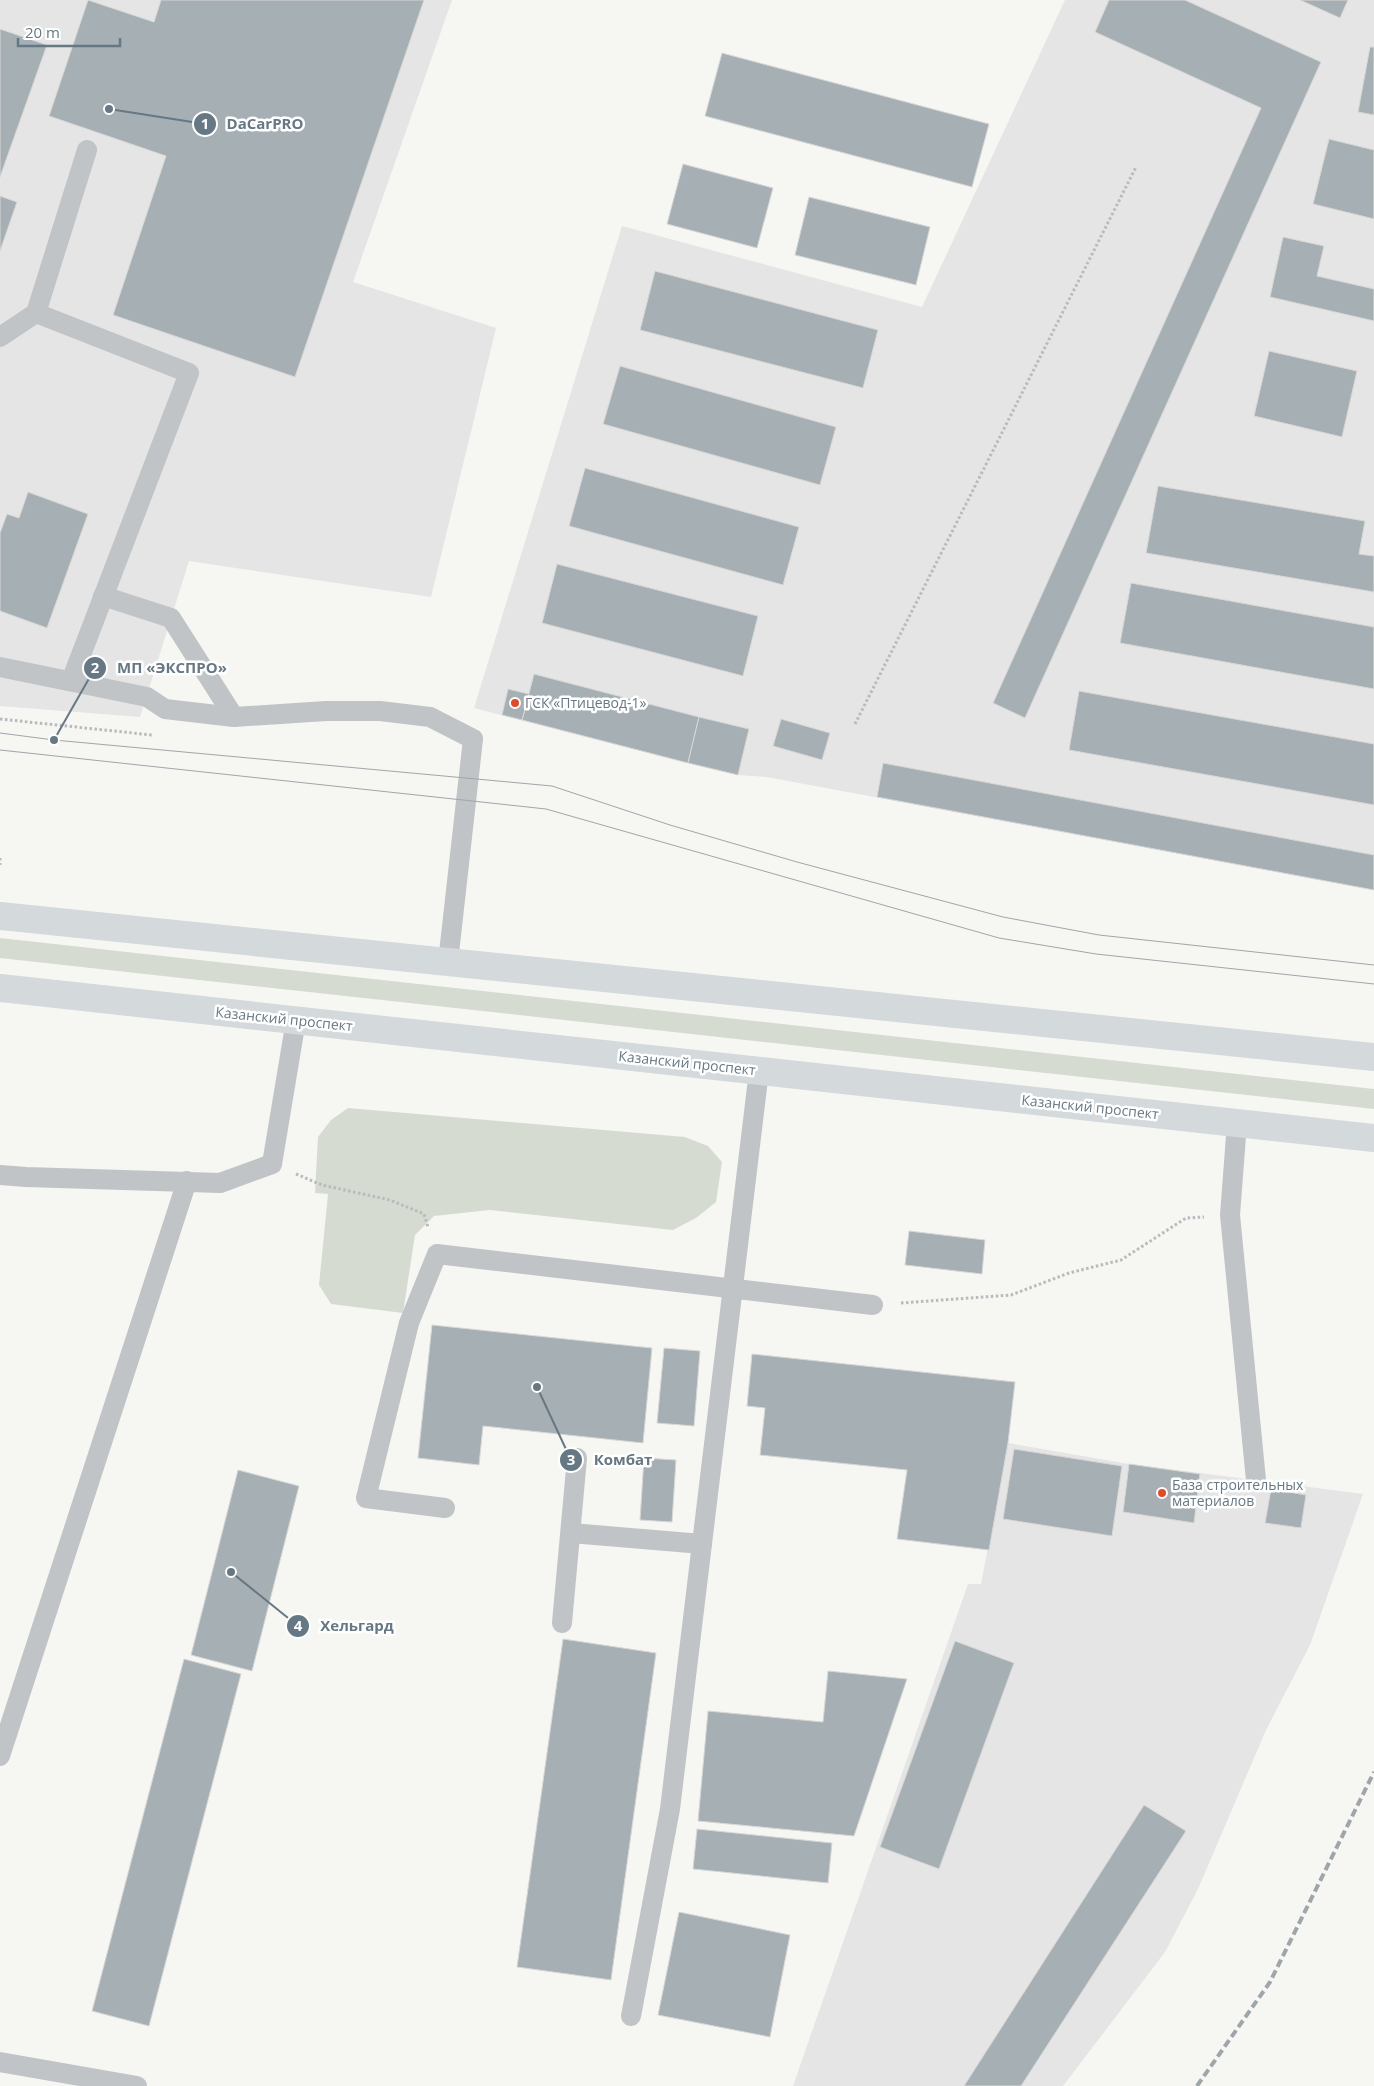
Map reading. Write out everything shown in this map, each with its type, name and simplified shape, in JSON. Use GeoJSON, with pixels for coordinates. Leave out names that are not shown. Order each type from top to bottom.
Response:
{"type":"FeatureCollection","features":[{"type":"Feature","properties":{"kind":"main road"},"geometry":{"type":"LineString","coordinates":[[0,916],[1374,1057]]}},
{"type":"Feature","properties":{"kind":"main road","name":"Казанский проспект"},"geometry":{"type":"LineString","coordinates":[[0,988],[1374,1138]]}},
{"type":"Feature","properties":{"kind":"lane"},"geometry":{"type":"LineString","coordinates":[[0,337],[36,313],[87,150]]}},
{"type":"Feature","properties":{"kind":"lane"},"geometry":{"type":"LineString","coordinates":[[36,313],[189,373],[70,682]]}},
{"type":"Feature","properties":{"kind":"lane"},"geometry":{"type":"LineString","coordinates":[[103,596],[171,618],[234,717]]}},
{"type":"Feature","properties":{"kind":"lane"},"geometry":{"type":"LineString","coordinates":[[0,667],[147,697],[165,709],[234,717],[326,711],[380,711],[430,716],[473,739],[448,962]]}},
{"type":"Feature","properties":{"kind":"lane"},"geometry":{"type":"LineString","coordinates":[[0,1175],[220,1183],[272,1164],[296,1020]]}},
{"type":"Feature","properties":{"kind":"lane"},"geometry":{"type":"LineString","coordinates":[[631,2016],[670,1809],[759,1070]]}},
{"type":"Feature","properties":{"kind":"lane"},"geometry":{"type":"LineString","coordinates":[[1237,1123],[1230,1215],[1256,1480]]}},
{"type":"Feature","properties":{"kind":"lane"},"geometry":{"type":"LineString","coordinates":[[0,1756],[187,1181]]}},
{"type":"Feature","properties":{"kind":"lane"},"geometry":{"type":"LineString","coordinates":[[445,1508],[366,1498],[409,1323],[437,1254],[873,1306]]}},
{"type":"Feature","properties":{"kind":"lane"},"geometry":{"type":"LineString","coordinates":[[562,1623],[577,1458]]}},
{"type":"Feature","properties":{"kind":"lane"},"geometry":{"type":"LineString","coordinates":[[571,1533],[702,1544]]}},
{"type":"Feature","properties":{"kind":"lane"},"geometry":{"type":"LineString","coordinates":[[0,2062],[137,2086]]}},
{"type":"Feature","properties":{"kind":"path"},"geometry":{"type":"LineString","coordinates":[[855,724],[1136,167]]}},
{"type":"Feature","properties":{"kind":"path"},"geometry":{"type":"LineString","coordinates":[[0,719],[142,734]]}},
{"type":"Feature","properties":{"kind":"path"},"geometry":{"type":"LineString","coordinates":[[0,858],[0,865]]}},
{"type":"Feature","properties":{"kind":"path"},"geometry":{"type":"LineString","coordinates":[[272,1164],[322,1185],[390,1200],[424,1214],[437,1254]]}},
{"type":"Feature","properties":{"kind":"path"},"geometry":{"type":"LineString","coordinates":[[873,1306],[1011,1295],[1069,1273],[1121,1260],[1186,1218],[1230,1215]]}},
{"type":"Feature","properties":{"kind":"shaded area"},"geometry":{"type":"Polygon","coordinates":[[[0,0],[452,0],[353,282],[496,328],[431,597],[189,561],[140,717],[0,706],[0,0]]]}},
{"type":"Feature","properties":{"kind":"shaded area"},"geometry":{"type":"Polygon","coordinates":[[[1065,0],[1374,0],[1374,890],[767,777],[738,775],[474,708],[622,226],[922,307],[1065,0]]]}},
{"type":"Feature","properties":{"kind":"shaded area"},"geometry":{"type":"Polygon","coordinates":[[[0,938],[1374,1089],[1374,1109],[0,958],[0,938]]]}},
{"type":"Feature","properties":{"kind":"shaded area"},"geometry":{"type":"Polygon","coordinates":[[[348,1108],[685,1137],[708,1146],[722,1162],[716,1202],[696,1218],[673,1230],[490,1210],[434,1216],[415,1235],[403,1313],[331,1304],[319,1285],[328,1194],[315,1193],[318,1137],[331,1120],[348,1108]]]}},
{"type":"Feature","properties":{"kind":"shaded area"},"geometry":{"type":"Polygon","coordinates":[[[1008,1443],[1129,1464],[1363,1494],[1310,1645],[1266,1730],[1198,1889],[1165,1952],[1063,2086],[793,2086],[968,1584],[981,1584],[1008,1443]]]}},
{"type":"Feature","properties":{"kind":"building"},"geometry":{"type":"Polygon","coordinates":[[[88,0],[154,22],[161,0],[424,0],[295,377],[113,315],[166,156],[49,116],[88,0]]]}},
{"type":"Feature","properties":{"kind":"building"},"geometry":{"type":"Polygon","coordinates":[[[1109,0],[1185,0],[1321,62],[1025,718],[993,703],[1261,108],[1095,32],[1109,0]]]}},
{"type":"Feature","properties":{"kind":"building"},"geometry":{"type":"Polygon","coordinates":[[[1300,0],[1348,0],[1340,18],[1300,0]]]}},
{"type":"Feature","properties":{"kind":"building"},"geometry":{"type":"Polygon","coordinates":[[[0,29],[47,45],[0,177],[0,29]]]}},
{"type":"Feature","properties":{"kind":"building"},"geometry":{"type":"Polygon","coordinates":[[[1370,47],[1374,47],[1374,115],[1358,112],[1370,47]]]}},
{"type":"Feature","properties":{"kind":"building"},"geometry":{"type":"Polygon","coordinates":[[[722,53],[989,124],[972,187],[705,116],[722,53]]]}},
{"type":"Feature","properties":{"kind":"building"},"geometry":{"type":"Polygon","coordinates":[[[1329,139],[1374,150],[1374,219],[1313,204],[1329,139]]]}},
{"type":"Feature","properties":{"kind":"building"},"geometry":{"type":"Polygon","coordinates":[[[683,164],[773,188],[757,248],[667,224],[683,164]]]}},
{"type":"Feature","properties":{"kind":"building"},"geometry":{"type":"Polygon","coordinates":[[[0,196],[17,202],[0,251],[0,196]]]}},
{"type":"Feature","properties":{"kind":"building"},"geometry":{"type":"Polygon","coordinates":[[[809,197],[930,227],[916,285],[795,255],[809,197]]]}},
{"type":"Feature","properties":{"kind":"building"},"geometry":{"type":"Polygon","coordinates":[[[1283,237],[1324,246],[1317,276],[1374,289],[1374,321],[1270,297],[1283,237]]]}},
{"type":"Feature","properties":{"kind":"building"},"geometry":{"type":"Polygon","coordinates":[[[655,271],[878,330],[863,388],[640,330],[655,271]]]}},
{"type":"Feature","properties":{"kind":"building"},"geometry":{"type":"Polygon","coordinates":[[[1269,351],[1357,371],[1342,437],[1254,416],[1269,351]]]}},
{"type":"Feature","properties":{"kind":"building"},"geometry":{"type":"Polygon","coordinates":[[[620,366],[836,427],[820,485],[603,424],[620,366]]]}},
{"type":"Feature","properties":{"kind":"building"},"geometry":{"type":"Polygon","coordinates":[[[585,468],[799,527],[783,585],[569,526],[585,468]]]}},
{"type":"Feature","properties":{"kind":"building"},"geometry":{"type":"Polygon","coordinates":[[[1158,486],[1365,521],[1359,554],[1374,556],[1374,592],[1146,553],[1158,486]]]}},
{"type":"Feature","properties":{"kind":"building"},"geometry":{"type":"Polygon","coordinates":[[[28,492],[88,514],[47,628],[0,611],[0,533],[7,514],[19,518],[28,492]]]}},
{"type":"Feature","properties":{"kind":"building"},"geometry":{"type":"Polygon","coordinates":[[[557,564],[758,616],[743,676],[542,623],[557,564]]]}},
{"type":"Feature","properties":{"kind":"building"},"geometry":{"type":"Polygon","coordinates":[[[1131,583],[1374,627],[1374,689],[1120,643],[1131,583]]]}},
{"type":"Feature","properties":{"kind":"building"},"geometry":{"type":"Polygon","coordinates":[[[534,674],[699,717],[688,763],[522,720],[534,674]]]}},
{"type":"Feature","properties":{"kind":"building"},"geometry":{"type":"Polygon","coordinates":[[[508,689],[529,694],[522,720],[502,715],[508,689]]]}},
{"type":"Feature","properties":{"kind":"building"},"geometry":{"type":"Polygon","coordinates":[[[1079,691],[1374,744],[1374,805],[1069,750],[1079,691]]]}},
{"type":"Feature","properties":{"kind":"building"},"geometry":{"type":"Polygon","coordinates":[[[699,717],[749,729],[738,775],[688,763],[699,717]]]}},
{"type":"Feature","properties":{"kind":"building"},"geometry":{"type":"Polygon","coordinates":[[[781,719],[830,733],[822,760],[773,746],[781,719]]]}},
{"type":"Feature","properties":{"kind":"building"},"geometry":{"type":"Polygon","coordinates":[[[883,763],[1374,855],[1374,890],[877,797],[883,763]]]}},
{"type":"Feature","properties":{"kind":"building"},"geometry":{"type":"Polygon","coordinates":[[[909,1231],[985,1240],[982,1274],[905,1265],[909,1231]]]}},
{"type":"Feature","properties":{"kind":"building"},"geometry":{"type":"Polygon","coordinates":[[[432,1325],[652,1348],[643,1443],[483,1426],[479,1465],[418,1458],[432,1325]]]}},
{"type":"Feature","properties":{"kind":"building"},"geometry":{"type":"Polygon","coordinates":[[[664,1348],[700,1351],[694,1426],[657,1423],[664,1348]]]}},
{"type":"Feature","properties":{"kind":"building"},"geometry":{"type":"Polygon","coordinates":[[[752,1354],[1015,1382],[1008,1443],[989,1550],[897,1539],[907,1470],[760,1455],[765,1408],[747,1406],[752,1354]]]}},
{"type":"Feature","properties":{"kind":"building"},"geometry":{"type":"Polygon","coordinates":[[[1014,1449],[1122,1466],[1112,1536],[1003,1519],[1014,1449]]]}},
{"type":"Feature","properties":{"kind":"building"},"geometry":{"type":"Polygon","coordinates":[[[644,1458],[676,1460],[672,1522],[640,1520],[644,1458]]]}},
{"type":"Feature","properties":{"kind":"building","name":"База строительных материалов"},"geometry":{"type":"Polygon","coordinates":[[[1129,1464],[1200,1474],[1194,1523],[1123,1512],[1129,1464]]]}},
{"type":"Feature","properties":{"kind":"building"},"geometry":{"type":"Polygon","coordinates":[[[238,1470],[299,1486],[252,1671],[191,1655],[238,1470]]]}},
{"type":"Feature","properties":{"kind":"building"},"geometry":{"type":"Polygon","coordinates":[[[1271,1489],[1306,1495],[1301,1528],[1265,1523],[1271,1489]]]}},
{"type":"Feature","properties":{"kind":"building"},"geometry":{"type":"Polygon","coordinates":[[[563,1639],[656,1653],[611,1980],[517,1967],[563,1639]]]}},
{"type":"Feature","properties":{"kind":"building"},"geometry":{"type":"Polygon","coordinates":[[[955,1641],[1014,1663],[939,1869],[880,1847],[955,1641]]]}},
{"type":"Feature","properties":{"kind":"building"},"geometry":{"type":"Polygon","coordinates":[[[184,1659],[241,1674],[149,2026],[92,2011],[184,1659]]]}},
{"type":"Feature","properties":{"kind":"building"},"geometry":{"type":"Polygon","coordinates":[[[828,1671],[907,1679],[854,1836],[698,1821],[708,1711],[823,1722],[828,1671]]]}},
{"type":"Feature","properties":{"kind":"building"},"geometry":{"type":"Polygon","coordinates":[[[1144,1805],[1186,1831],[1021,2086],[964,2086],[1144,1805]]]}},
{"type":"Feature","properties":{"kind":"building"},"geometry":{"type":"Polygon","coordinates":[[[697,1829],[832,1843],[828,1883],[693,1869],[697,1829]]]}},
{"type":"Feature","properties":{"kind":"building"},"geometry":{"type":"Polygon","coordinates":[[[679,1912],[790,1935],[770,2037],[658,2015],[679,1912]]]}},
{"type":"Feature","properties":{"kind":"tram line"},"geometry":{"type":"LineString","coordinates":[[0,733],[54,740],[552,786],[670,825],[797,862],[1003,917],[1099,935],[1374,965]]}},
{"type":"Feature","properties":{"kind":"tram line"},"geometry":{"type":"LineString","coordinates":[[0,750],[546,809],[999,938],[1096,954],[1374,984]]}},
{"type":"Feature","properties":{"kind":"railway"},"geometry":{"type":"LineString","coordinates":[[1197,2086],[1270,1982],[1374,1772]]}},
{"type":"Feature","properties":{"kind":"place","name":"DaCarPRO"},"geometry":{"type":"Point","coordinates":[109,109]}},
{"type":"Feature","properties":{"kind":"place","name":"ГСК «Птицевод-1»"},"geometry":{"type":"Point","coordinates":[515,703]}},
{"type":"Feature","properties":{"kind":"place","name":"МП «ЭКСПРО»"},"geometry":{"type":"Point","coordinates":[54,740]}},
{"type":"Feature","properties":{"kind":"place","name":"Комбат"},"geometry":{"type":"Point","coordinates":[537,1387]}},
{"type":"Feature","properties":{"kind":"place","name":"База строительных материалов"},"geometry":{"type":"Point","coordinates":[1162,1493]}},
{"type":"Feature","properties":{"kind":"place","name":"Хельгард"},"geometry":{"type":"Point","coordinates":[231,1572]}}]}
